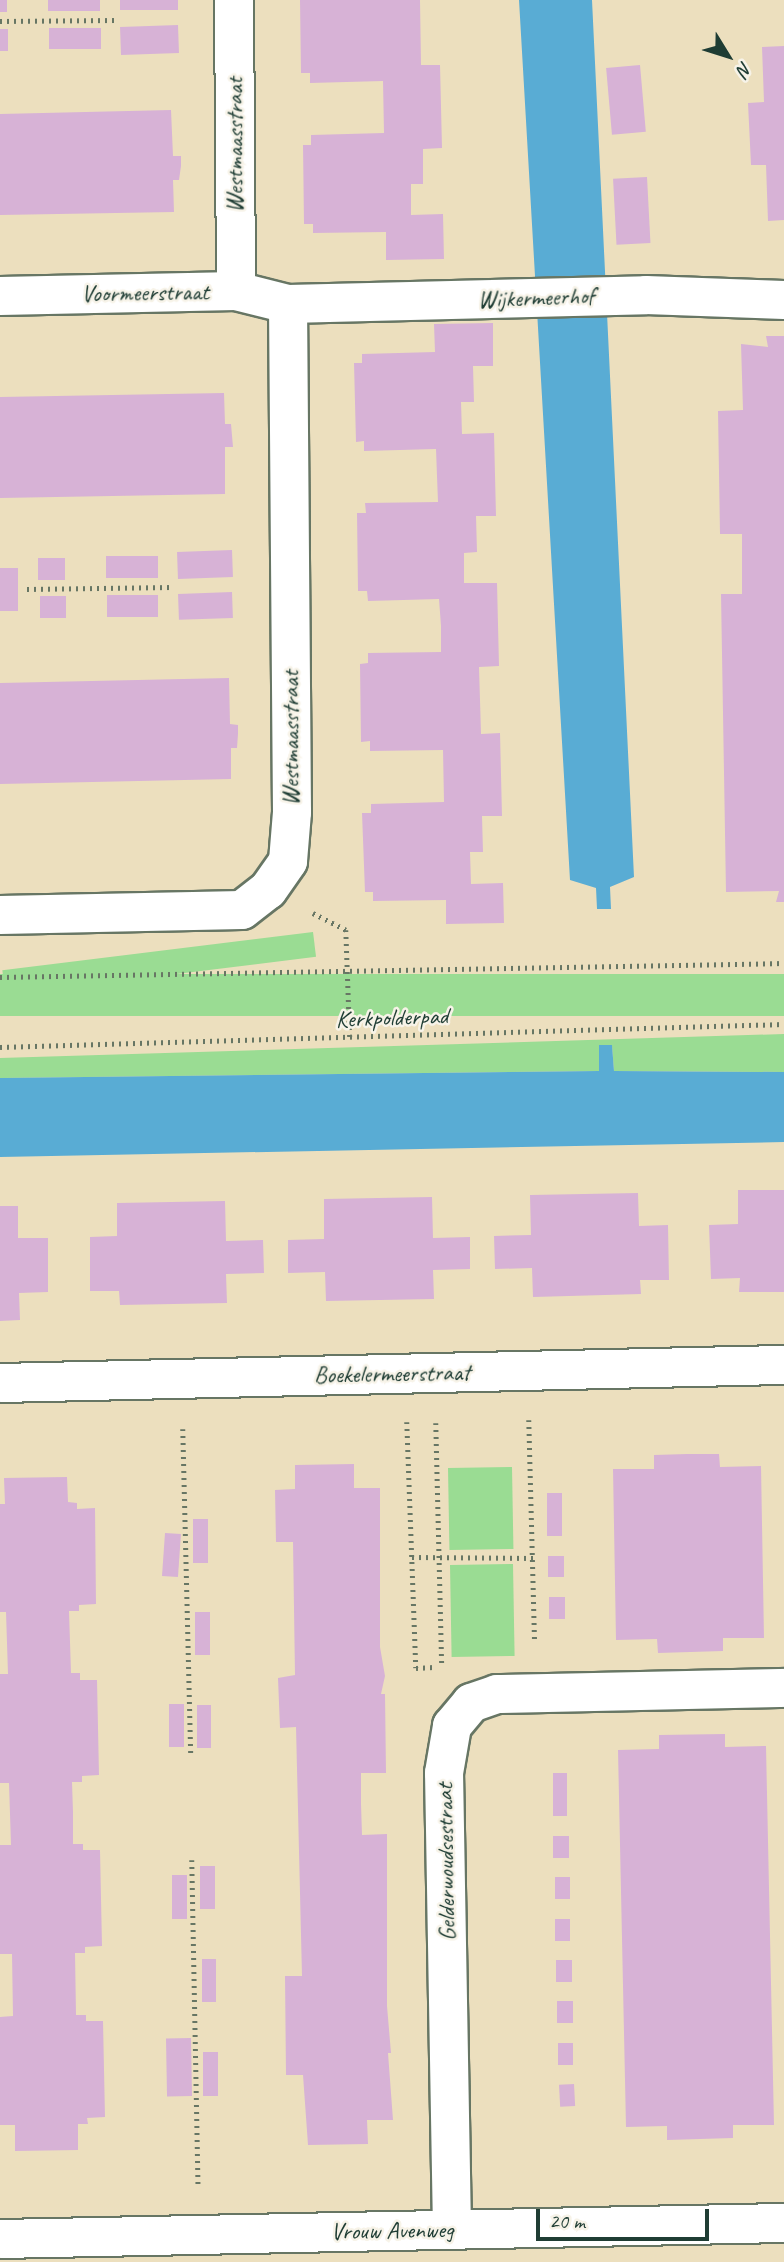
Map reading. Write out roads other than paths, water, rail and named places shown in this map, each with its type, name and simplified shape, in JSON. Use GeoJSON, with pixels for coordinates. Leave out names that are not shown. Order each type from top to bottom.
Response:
{"type":"FeatureCollection","features":[{"type":"Feature","properties":{"kind":"street","name":"Westmaasstraat"},"geometry":{"type":"LineString","coordinates":[[234,0],[236,291]]}},
{"type":"Feature","properties":{"kind":"street","name":"Voormeerstraat"},"geometry":{"type":"LineString","coordinates":[[0,296],[236,291],[288,304]]}},
{"type":"Feature","properties":{"kind":"street","name":"Wijkermeerhof"},"geometry":{"type":"LineString","coordinates":[[288,304],[646,295],[784,300]]}},
{"type":"Feature","properties":{"kind":"street","name":"Westmaasstraat"},"geometry":{"type":"LineString","coordinates":[[0,915],[242,910],[268,890],[288,861],[292,812],[288,304]]}},
{"type":"Feature","properties":{"kind":"street","name":"Boekelermeerstraat"},"geometry":{"type":"LineString","coordinates":[[0,1383],[784,1366]]}},
{"type":"Feature","properties":{"kind":"street","name":"Gelderwoudsestraat"},"geometry":{"type":"LineString","coordinates":[[452,2230],[444,1773],[452,1726],[471,1703],[497,1694],[784,1688]]}},
{"type":"Feature","properties":{"kind":"street","name":"Vrouw Avenweg"},"geometry":{"type":"LineString","coordinates":[[0,2239],[200,2234],[246,2248],[452,2230],[784,2223]]}},
{"type":"Feature","properties":{"kind":"water"},"geometry":{"type":"Polygon","coordinates":[[[519,0],[592,0],[634,877],[610,887],[611,909],[597,909],[596,888],[570,880],[519,0]]]}},
{"type":"Feature","properties":{"kind":"water"},"geometry":{"type":"Polygon","coordinates":[[[599,1045],[612,1045],[614,1071],[784,1072],[784,1142],[0,1157],[0,1078],[599,1071],[599,1045]]]}}]}
